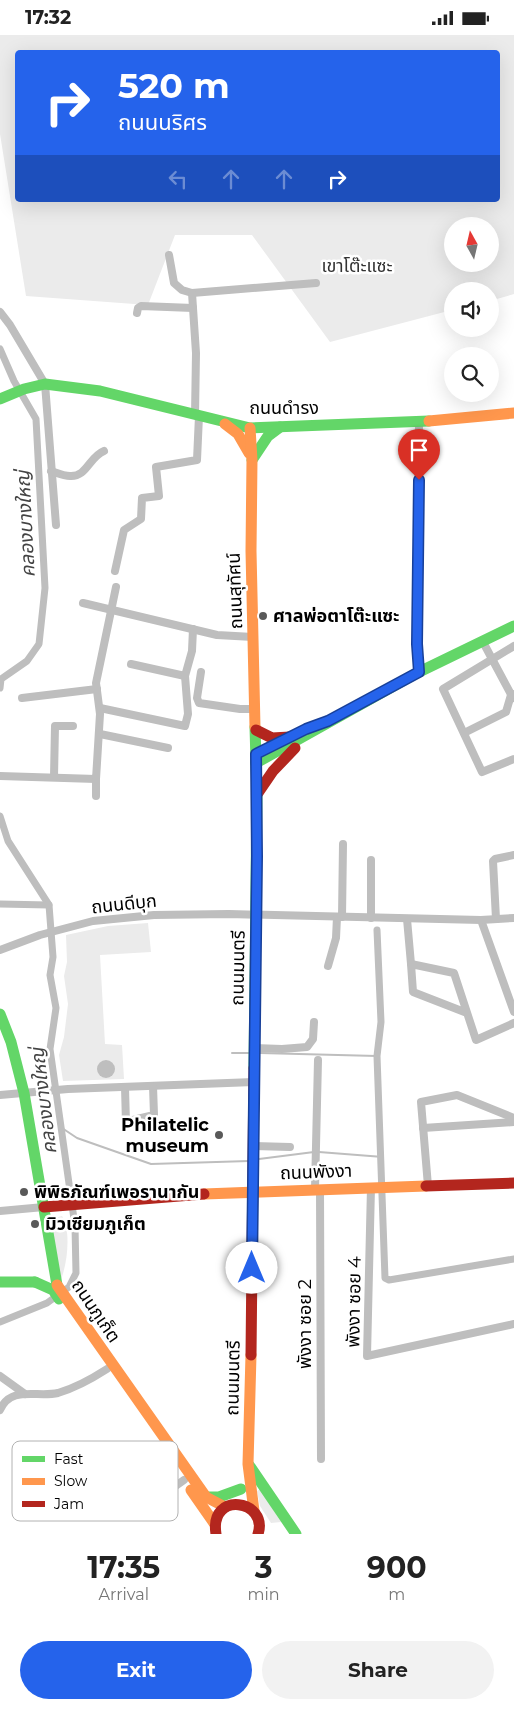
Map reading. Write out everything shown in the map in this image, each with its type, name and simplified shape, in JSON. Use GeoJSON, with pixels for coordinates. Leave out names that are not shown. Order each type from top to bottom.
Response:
{"type":"FeatureCollection","features":[{"type":"Feature","properties":{"kind":"street"},"geometry":{"type":"LineString","coordinates":[[169,255],[174,283],[182,290],[192,293],[316,283]]}},
{"type":"Feature","properties":{"kind":"street"},"geometry":{"type":"LineString","coordinates":[[115,571],[124,530],[141,519],[142,498],[158,496],[156,467],[197,460],[196,353],[192,293]]}},
{"type":"Feature","properties":{"kind":"street"},"geometry":{"type":"LineString","coordinates":[[137,313],[138,308],[143,306],[193,308]]}},
{"type":"Feature","properties":{"kind":"street"},"geometry":{"type":"LineString","coordinates":[[0,312],[10,325],[45,385],[56,525]]}},
{"type":"Feature","properties":{"kind":"street","name":"ถนนดำรง"},"geometry":{"type":"LineString","coordinates":[[5,397],[24,389],[45,385],[100,391],[250,428],[419,422],[514,413]]}},
{"type":"Feature","properties":{"kind":"street"},"geometry":{"type":"LineString","coordinates":[[221,421],[238,434],[252,460],[268,436],[280,427]]}},
{"type":"Feature","properties":{"kind":"street"},"geometry":{"type":"LineString","coordinates":[[419,422],[417,644],[419,672]]}},
{"type":"Feature","properties":{"kind":"street","name":"ถนนสุทัศน์"},"geometry":{"type":"LineString","coordinates":[[250,428],[256,758]]}},
{"type":"Feature","properties":{"kind":"street"},"geometry":{"type":"LineString","coordinates":[[51,471],[71,476],[81,474],[88,467],[92,458],[104,451]]}},
{"type":"Feature","properties":{"kind":"street"},"geometry":{"type":"LineString","coordinates":[[96,797],[100,708],[96,683],[116,587]]}},
{"type":"Feature","properties":{"kind":"street"},"geometry":{"type":"LineString","coordinates":[[83,603],[217,635],[254,637]]}},
{"type":"Feature","properties":{"kind":"street"},"geometry":{"type":"LineString","coordinates":[[257,795],[266,779],[284,757],[328,721],[419,672],[514,626]]}},
{"type":"Feature","properties":{"kind":"street"},"geometry":{"type":"LineString","coordinates":[[100,708],[185,726],[188,714],[185,676],[192,651],[192,629]]}},
{"type":"Feature","properties":{"kind":"street"},"geometry":{"type":"LineString","coordinates":[[464,733],[506,712],[513,696],[483,642]]}},
{"type":"Feature","properties":{"kind":"street"},"geometry":{"type":"LineString","coordinates":[[514,646],[442,689],[482,772],[514,759]]}},
{"type":"Feature","properties":{"kind":"street"},"geometry":{"type":"LineString","coordinates":[[131,664],[185,676]]}},
{"type":"Feature","properties":{"kind":"street"},"geometry":{"type":"LineString","coordinates":[[201,672],[197,698],[199,703],[240,709],[256,709]]}},
{"type":"Feature","properties":{"kind":"street"},"geometry":{"type":"LineString","coordinates":[[22,698],[97,689]]}},
{"type":"Feature","properties":{"kind":"street"},"geometry":{"type":"LineString","coordinates":[[256,758],[290,737],[328,721]]}},
{"type":"Feature","properties":{"kind":"street"},"geometry":{"type":"LineString","coordinates":[[54,777],[55,726],[74,726]]}},
{"type":"Feature","properties":{"kind":"street"},"geometry":{"type":"LineString","coordinates":[[256,730],[267,737],[290,737]]}},
{"type":"Feature","properties":{"kind":"street"},"geometry":{"type":"LineString","coordinates":[[256,758],[311,733]]}},
{"type":"Feature","properties":{"kind":"street"},"geometry":{"type":"LineString","coordinates":[[100,734],[168,748]]}},
{"type":"Feature","properties":{"kind":"street","name":"ถนนมนตรี"},"geometry":{"type":"LineString","coordinates":[[256,758],[252,1321],[248,1464],[254,1511],[259,1528],[266,1534]]}},
{"type":"Feature","properties":{"kind":"street"},"geometry":{"type":"LineString","coordinates":[[1,776],[96,779]]}},
{"type":"Feature","properties":{"kind":"street"},"geometry":{"type":"LineString","coordinates":[[328,966],[336,938],[339,917],[343,844]]}},
{"type":"Feature","properties":{"kind":"street"},"geometry":{"type":"LineString","coordinates":[[496,919],[493,861],[514,855]]}},
{"type":"Feature","properties":{"kind":"street"},"geometry":{"type":"LineString","coordinates":[[370,918],[371,860]]}},
{"type":"Feature","properties":{"kind":"street","name":"ถนนดีบุก"},"geometry":{"type":"LineString","coordinates":[[0,950],[45,934],[93,921],[154,915],[256,914],[481,920],[514,918]]}},
{"type":"Feature","properties":{"kind":"street"},"geometry":{"type":"LineString","coordinates":[[407,919],[413,992],[467,1013]]}},
{"type":"Feature","properties":{"kind":"street"},"geometry":{"type":"LineString","coordinates":[[481,920],[514,1012]]}},
{"type":"Feature","properties":{"kind":"street"},"geometry":{"type":"LineString","coordinates":[[411,964],[454,973],[476,1039],[514,1023]]}},
{"type":"Feature","properties":{"kind":"street","name":"ถนนภูเก็ต"},"geometry":{"type":"LineString","coordinates":[[0,1014],[11,1042],[24,1093],[54,1269],[55,1289],[162,1441]]}},
{"type":"Feature","properties":{"kind":"street"},"geometry":{"type":"LineString","coordinates":[[254,1052],[308,1047],[313,1039],[314,1022]]}},
{"type":"Feature","properties":{"kind":"street","name":"พังงา ซอย 2"},"geometry":{"type":"LineString","coordinates":[[318,1060],[315,1155],[321,1459]]}},
{"type":"Feature","properties":{"kind":"street"},"geometry":{"type":"LineString","coordinates":[[0,1095],[68,1089],[254,1082]]}},
{"type":"Feature","properties":{"kind":"street"},"geometry":{"type":"LineString","coordinates":[[125,1087],[130,1122],[154,1115],[153,1086]]}},
{"type":"Feature","properties":{"kind":"street"},"geometry":{"type":"LineString","coordinates":[[428,1186],[421,1102],[457,1095],[514,1118]]}},
{"type":"Feature","properties":{"kind":"street"},"geometry":{"type":"LineString","coordinates":[[423,1128],[514,1122]]}},
{"type":"Feature","properties":{"kind":"street"},"geometry":{"type":"LineString","coordinates":[[234,1192],[253,1160],[290,1147]]}},
{"type":"Feature","properties":{"kind":"street","name":"ถนนพังงา"},"geometry":{"type":"LineString","coordinates":[[0,1211],[252,1191],[514,1183]]}},
{"type":"Feature","properties":{"kind":"street","name":"พังงา ซอย 4"},"geometry":{"type":"LineString","coordinates":[[372,1187],[367,1357],[514,1324]]}},
{"type":"Feature","properties":{"kind":"street"},"geometry":{"type":"LineString","coordinates":[[46,1222],[64,1205]]}},
{"type":"Feature","properties":{"kind":"street"},"geometry":{"type":"LineString","coordinates":[[35,1282],[48,1277],[54,1269]]}},
{"type":"Feature","properties":{"kind":"street"},"geometry":{"type":"LineString","coordinates":[[0,1282],[35,1282],[55,1289]]}},
{"type":"Feature","properties":{"kind":"street"},"geometry":{"type":"LineString","coordinates":[[0,1410],[4,1401],[10,1397],[25,1394],[61,1392],[84,1382],[110,1367]]}},
{"type":"Feature","properties":{"kind":"street"},"geometry":{"type":"LineString","coordinates":[[0,1376],[25,1394]]}},
{"type":"Feature","properties":{"kind":"street","name":"ถนนภูเก็ต"},"geometry":{"type":"LineString","coordinates":[[178,1461],[206,1497],[230,1505],[242,1504],[254,1511]]}},
{"type":"Feature","properties":{"kind":"street"},"geometry":{"type":"LineString","coordinates":[[248,1464],[289,1533]]}},
{"type":"Feature","properties":{"kind":"street","name":"ถนนมนตรี"},"geometry":{"type":"LineString","coordinates":[[214,1530],[218,1513],[230,1505],[241,1489],[248,1464]]}},
{"type":"Feature","properties":{"kind":"street","name":"ถนนภูเก็ต"},"geometry":{"type":"LineString","coordinates":[[178,1468],[214,1530]]}},
{"type":"Feature","properties":{"kind":"street"},"geometry":{"type":"LineString","coordinates":[[178,1484],[184,1480]]}},
{"type":"Feature","properties":{"kind":"street"},"geometry":{"type":"LineString","coordinates":[[206,1497],[218,1497],[241,1489]]}},
{"type":"Feature","properties":{"kind":"green space","name":"เขาโต๊ะแซะ"},"geometry":{"type":"Polygon","coordinates":[[[0,35],[514,35],[514,294],[499,298],[499,282],[444,282],[444,312],[330,342],[252,235],[175,235],[148,305],[26,296],[0,134],[0,35]]]}},
{"type":"Feature","properties":{"kind":"green space"},"geometry":{"type":"Polygon","coordinates":[[[148,923],[151,952],[100,955],[105,1044],[122,1045],[124,1079],[63,1081],[59,1055],[64,1037],[68,1004],[64,976],[67,962],[66,935],[108,926],[148,923]]]}},
{"type":"Feature","properties":{"kind":"green space"},"geometry":{"type":"Polygon","coordinates":[[[62,1216],[68,1241],[64,1271],[58,1286],[50,1221],[62,1216]]]}},
{"type":"Feature","properties":{"kind":"green space"},"geometry":{"type":"Polygon","coordinates":[[[260,1489],[281,1522],[271,1523],[260,1506],[257,1491],[260,1489]]]}},
{"type":"Feature","properties":{"kind":"shaded area"},"geometry":{"type":"Polygon","coordinates":[[[106,1060],[112,1063],[115,1069],[112,1075],[106,1078],[100,1075],[97,1069],[100,1063],[106,1060]]]}},
{"type":"Feature","properties":{"kind":"waterway","name":"คลองบางใหญ่"},"geometry":{"type":"LineString","coordinates":[[0,349],[14,381],[36,419],[45,588],[39,644],[27,661],[1,679],[0,688]]}},
{"type":"Feature","properties":{"kind":"waterway","name":"คลองบางใหญ่"},"geometry":{"type":"LineString","coordinates":[[0,816],[8,841],[49,905],[53,957],[50,975],[56,1008],[50,1049],[75,1226],[76,1273],[69,1287],[47,1303],[0,1322]]}},
{"type":"Feature","properties":{"kind":"waterway"},"geometry":{"type":"LineString","coordinates":[[0,904],[49,905]]}},
{"type":"Feature","properties":{"kind":"waterway"},"geometry":{"type":"LineString","coordinates":[[377,930],[381,1022],[377,1056],[385,1278],[389,1280],[514,1259]]}},
{"type":"Feature","properties":{"kind":"waterway"},"geometry":{"type":"LineString","coordinates":[[232,1053],[250,1053]]}},
{"type":"Feature","properties":{"kind":"waterway"},"geometry":{"type":"LineString","coordinates":[[260,1053],[377,1056]]}},
{"type":"Feature","properties":{"kind":"waterway"},"geometry":{"type":"LineString","coordinates":[[62,1128],[77,1138],[151,1164],[249,1161]]}},
{"type":"Feature","properties":{"kind":"waterway"},"geometry":{"type":"LineString","coordinates":[[259,1159],[314,1152]]}},
{"type":"Feature","properties":{"kind":"waterway"},"geometry":{"type":"LineString","coordinates":[[319,1152],[383,1157]]}},
{"type":"Feature","properties":{"kind":"traffic: fast"},"geometry":{"type":"LineString","coordinates":[[0,399],[24,389],[45,384],[100,391],[250,428],[429,421]]}},
{"type":"Feature","properties":{"kind":"traffic: fast"},"geometry":{"type":"LineString","coordinates":[[252,460],[268,436],[280,427]]}},
{"type":"Feature","properties":{"kind":"traffic: fast"},"geometry":{"type":"LineString","coordinates":[[256,763],[417,673],[514,626]]}},
{"type":"Feature","properties":{"kind":"traffic: fast"},"geometry":{"type":"LineString","coordinates":[[254,1068],[257,795],[255,727]]}},
{"type":"Feature","properties":{"kind":"traffic: fast"},"geometry":{"type":"LineString","coordinates":[[0,1014],[11,1042],[24,1093],[57,1285]]}},
{"type":"Feature","properties":{"kind":"traffic: fast"},"geometry":{"type":"LineString","coordinates":[[0,1282],[35,1282]]}},
{"type":"Feature","properties":{"kind":"traffic: fast"},"geometry":{"type":"LineString","coordinates":[[35,1282],[53,1290],[59,1299]]}},
{"type":"Feature","properties":{"kind":"traffic: fast"},"geometry":{"type":"LineString","coordinates":[[249,1465],[296,1534]]}},
{"type":"Feature","properties":{"kind":"traffic: fast"},"geometry":{"type":"LineString","coordinates":[[208,1497],[219,1497],[241,1489]]}},
{"type":"Feature","properties":{"kind":"traffic: slow"},"geometry":{"type":"LineString","coordinates":[[429,421],[514,413]]}},
{"type":"Feature","properties":{"kind":"traffic: slow"},"geometry":{"type":"LineString","coordinates":[[225,424],[238,434],[249,453]]}},
{"type":"Feature","properties":{"kind":"traffic: slow"},"geometry":{"type":"LineString","coordinates":[[250,428],[255,727]]}},
{"type":"Feature","properties":{"kind":"traffic: slow"},"geometry":{"type":"LineString","coordinates":[[204,1194],[426,1186]]}},
{"type":"Feature","properties":{"kind":"traffic: slow"},"geometry":{"type":"LineString","coordinates":[[57,1285],[167,1441]]}},
{"type":"Feature","properties":{"kind":"traffic: slow"},"geometry":{"type":"LineString","coordinates":[[251,1355],[248,1464],[254,1511]]}},
{"type":"Feature","properties":{"kind":"traffic: slow"},"geometry":{"type":"LineString","coordinates":[[178,1457],[206,1497],[225,1507]]}},
{"type":"Feature","properties":{"kind":"traffic: slow"},"geometry":{"type":"LineString","coordinates":[[191,1490],[214,1523]]}},
{"type":"Feature","properties":{"kind":"traffic: jam"},"geometry":{"type":"LineString","coordinates":[[256,730],[272,738],[290,737]]}},
{"type":"Feature","properties":{"kind":"traffic: jam"},"geometry":{"type":"LineString","coordinates":[[258,793],[273,771],[295,748]]}},
{"type":"Feature","properties":{"kind":"traffic: jam"},"geometry":{"type":"LineString","coordinates":[[251,1355],[254,1068]]}},
{"type":"Feature","properties":{"kind":"traffic: jam"},"geometry":{"type":"LineString","coordinates":[[426,1186],[514,1183]]}},
{"type":"Feature","properties":{"kind":"traffic: jam"},"geometry":{"type":"LineString","coordinates":[[44,1207],[204,1194]]}},
{"type":"Feature","properties":{"kind":"traffic: jam"},"geometry":{"type":"LineString","coordinates":[[216,1534],[216,1520],[221,1511],[229,1506],[238,1505],[248,1507],[255,1513],[259,1522],[258,1534]]}},
{"type":"Feature","properties":{"kind":"place","name":"ศาลพ่อตาโต๊ะแซะ"},"geometry":{"type":"Point","coordinates":[263,616]}},
{"type":"Feature","properties":{"kind":"place","name":"Philatelic museum"},"geometry":{"type":"Point","coordinates":[219,1135]}},
{"type":"Feature","properties":{"kind":"place","name":"พิพิธภัณฑ์เพอรานากัน"},"geometry":{"type":"Point","coordinates":[24,1192]}},
{"type":"Feature","properties":{"kind":"place","name":"มิวเซียมภูเก็ต"},"geometry":{"type":"Point","coordinates":[35,1224]}},
{"type":"Feature","properties":{"kind":"route"},"geometry":{"type":"LineString","coordinates":[[252,1268],[256,987],[256,754],[306,729],[328,721],[419,672],[417,644],[419,480]]}}]}
